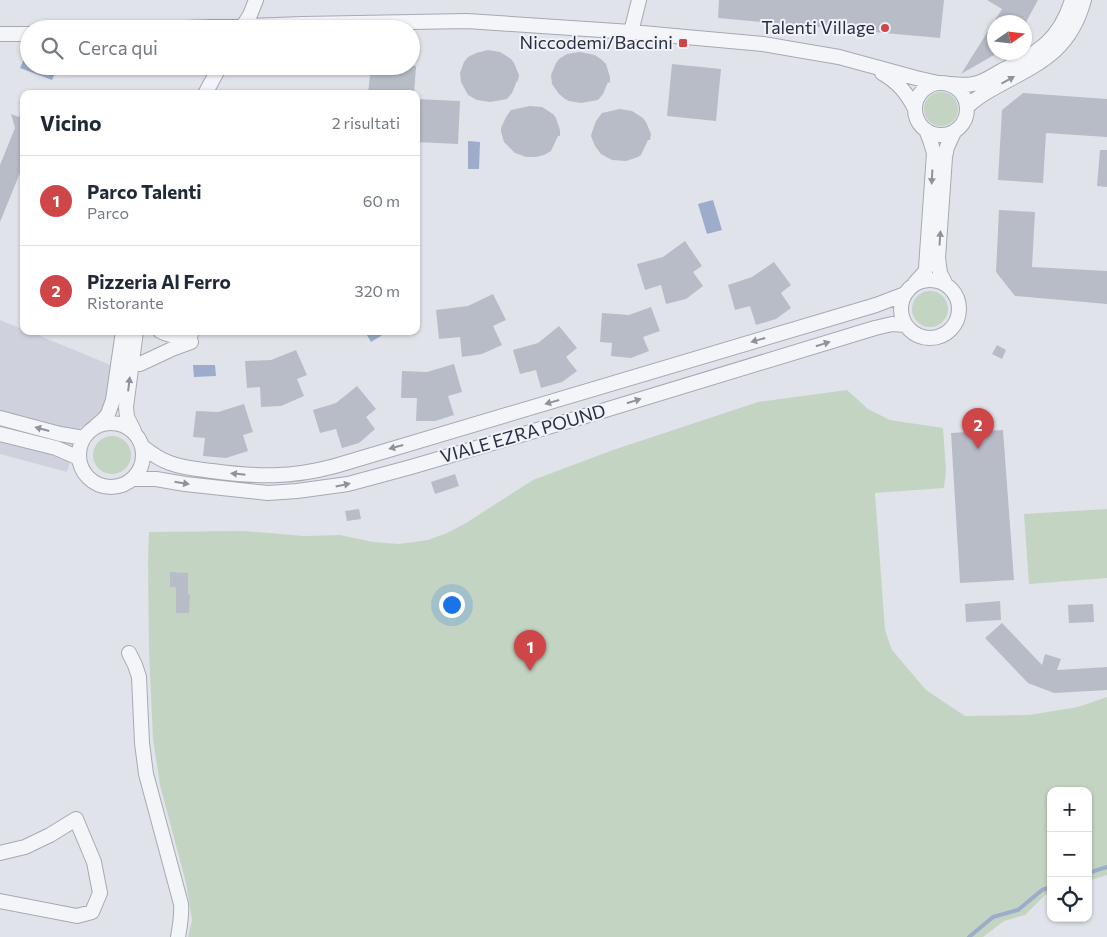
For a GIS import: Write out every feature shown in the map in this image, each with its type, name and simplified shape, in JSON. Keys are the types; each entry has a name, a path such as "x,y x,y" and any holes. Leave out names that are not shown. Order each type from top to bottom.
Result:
{"street":[{"path":"247,20 256,0"},
{"path":"631,32 638,0"},
{"path":"420,22 467,21 631,32 763,44 839,57 916,78 972,85 1032,54 1046,44 1066,19 1072,0"},
{"path":"968,106 981,95 1040,63 1056,50 1074,27 1084,0"},
{"path":"0,34 20,34"},
{"path":"864,63 887,76 908,95 921,126 933,134 949,134 960,128 965,121 968,106 961,91 944,83 930,85 925,88 916,100 915,109"},
{"path":"207,90 215,75"},
{"path":"908,290 918,283 928,280 938,281 946,285 953,291 959,302 959,314 954,327 946,334 936,338 923,337 905,325 901,308 908,290 926,268 934,153 926,130"},
{"path":"946,285 940,273 938,258 945,157 948,144 954,132"},
{"name":"VIALE EZRA POUND","path":"143,447 161,460 177,465 259,476 282,476 322,469 876,305 908,290"},
{"name":"VIALE EZRA POUND","path":"134,479 156,479 268,493 314,490 348,484 592,414 883,326 892,324 905,325"},
{"path":"784,332 789,354"},
{"path":"122,335 112,405 104,419 89,431 84,438 80,447 79,458 83,471 92,481 111,488 124,485 134,479 142,466 144,455 143,447 127,417 126,407 135,335"},
{"path":"120,353 136,363 142,363 191,338 168,335"},
{"path":"586,392 592,414"},
{"path":"0,418 60,434 84,438"},
{"path":"96,426 116,423 126,426 134,432"},
{"path":"0,434 56,448 79,458"},
{"path":"128,653 136,665 139,677 142,743 146,774 181,904 182,912 178,937"},
{"path":"0,853 25,847 76,820 94,862 100,893 92,912 77,916 0,901"}],"shaded area":[{"path":"0,320 20,328 20,335 38,335 113,366 110,388 102,415 80,428 67,472 0,454"}],"green space":[{"path":"941,92 948,93 953,97 957,102 957,116 953,121 948,125 941,126 934,125 929,121 925,116 924,109 925,102 929,97 934,93"},
{"path":"930,291 937,292 943,296 947,302 947,316 943,322 937,326 930,327 923,326 917,322 913,316 912,309 913,302 917,296 923,292"},
{"path":"847,390 868,409 890,420 943,428 946,470 944,488 875,493 885,630 892,650 926,690 965,716 1029,715 1078,707 1107,697 1107,875 1092,880 1092,787 1047,787 1047,894 1025,915 1004,921 983,937 188,937 192,920 186,883 160,785 153,739 149,653 149,532 244,531 304,536 340,535 373,542 399,544 428,540 466,523 533,480 613,450 758,402"},
{"path":"112,436 126,441 131,455 126,469 112,474 98,469 93,455 98,441"},
{"path":"1107,509 1107,578 1029,584 1024,514"}],"water":[{"path":"39,75 54,75 52,80"},
{"path":"468,141 480,142 479,169 468,169"},
{"path":"713,200 722,230 707,234 698,204"},
{"path":"367,335 382,335 371,342"},
{"path":"193,365 215,365 216,376 194,377"}],"building":[{"name":"Talenti Village","path":"719,0 944,0 940,38 718,18"},
{"path":"987,0 1038,0 1030,15 998,15 1002,9"},
{"path":"987,33 987,59 961,74"},
{"path":"488,50 500,52 511,59 519,75 512,93 507,99 490,102 477,100 468,95 461,82 460,73 468,57"},
{"path":"580,52 595,55 606,64 610,83 608,82 598,100 581,103 569,101 559,94 552,84 551,75 559,59 567,54"},
{"path":"672,64 721,69 716,121 667,116"},
{"path":"370,75 415,75 414,90 368,90"},
{"path":"1023,93 1107,99 1107,137 1046,133 1043,183 998,180 1002,110"},
{"path":"420,99 460,101 458,144 420,142"},
{"path":"530,106 542,107 553,114 560,130 560,136 558,136 551,151 536,157 526,157 515,153 504,142 501,132 506,117 511,110"},
{"path":"620,109 632,111 643,118 651,134 650,140 648,140 641,155 626,161 612,160 601,154 591,136 596,121 602,113"},
{"path":"11,114 19,117 20,114 20,173 0,222 0,165 15,128"},
{"path":"1100,150 1107,150 1107,187 1097,186"},
{"path":"999,210 1035,212 1032,267 1107,271 1107,304 1015,296 996,272"},
{"path":"685,241 702,266 693,272 703,286 686,299 666,304 661,285 645,290 637,264 663,257"},
{"path":"774,262 791,285 781,293 791,308 776,319 756,325 750,306 735,310 728,285 752,277"},
{"path":"493,294 506,320 493,326 502,345 482,354 462,357 460,337 439,339 436,310 468,306"},
{"path":"651,307 660,331 643,337 649,351 631,358 611,356 612,343 600,342 602,313 629,315"},
{"path":"559,326 577,348 566,357 577,371 562,382 541,388 536,370 520,374 513,350 538,343"},
{"path":"997,345 1006,350 1002,359 992,354"},
{"path":"296,350 307,375 297,379 304,396 281,406 261,407 260,387 247,388 245,361 271,360"},
{"path":"454,364 462,392 448,396 454,415 435,421 416,421 417,398 401,398 402,371 427,372"},
{"path":"357,386 376,409 366,417 375,429 359,443 342,448 336,429 320,433 313,410 336,403"},
{"path":"244,404 253,432 243,435 248,451 226,458 203,456 205,438 193,437 196,411 218,412"},
{"path":"1003,430 1014,580 960,583 951,433"},
{"path":"455,474 459,486 435,494 431,482"},
{"path":"359,509 361,519 347,521 345,511"},
{"path":"170,572 188,573 189,613 176,613 176,587 170,587"},
{"path":"1000,601 1001,620 966,622 965,604"},
{"path":"1093,604 1094,622 1069,623 1068,605"},
{"path":"1002,623 1042,665 1045,654 1061,659 1057,670 1107,667 1107,690 1054,693 1028,683 985,638"}],"waterway":[{"path":"1092,872 1107,867"},
{"path":"969,937 993,917 1018,910 1042,890 1047,888"}],"place":[{"name":"Talenti Village","path":"885,28"},
{"name":"Niccodemi/Baccini","path":"683,43"},
{"name":"Pizzeria Al Ferro","path":"978,449"},
{"name":"Parco Talenti","path":"530,671"}]}
